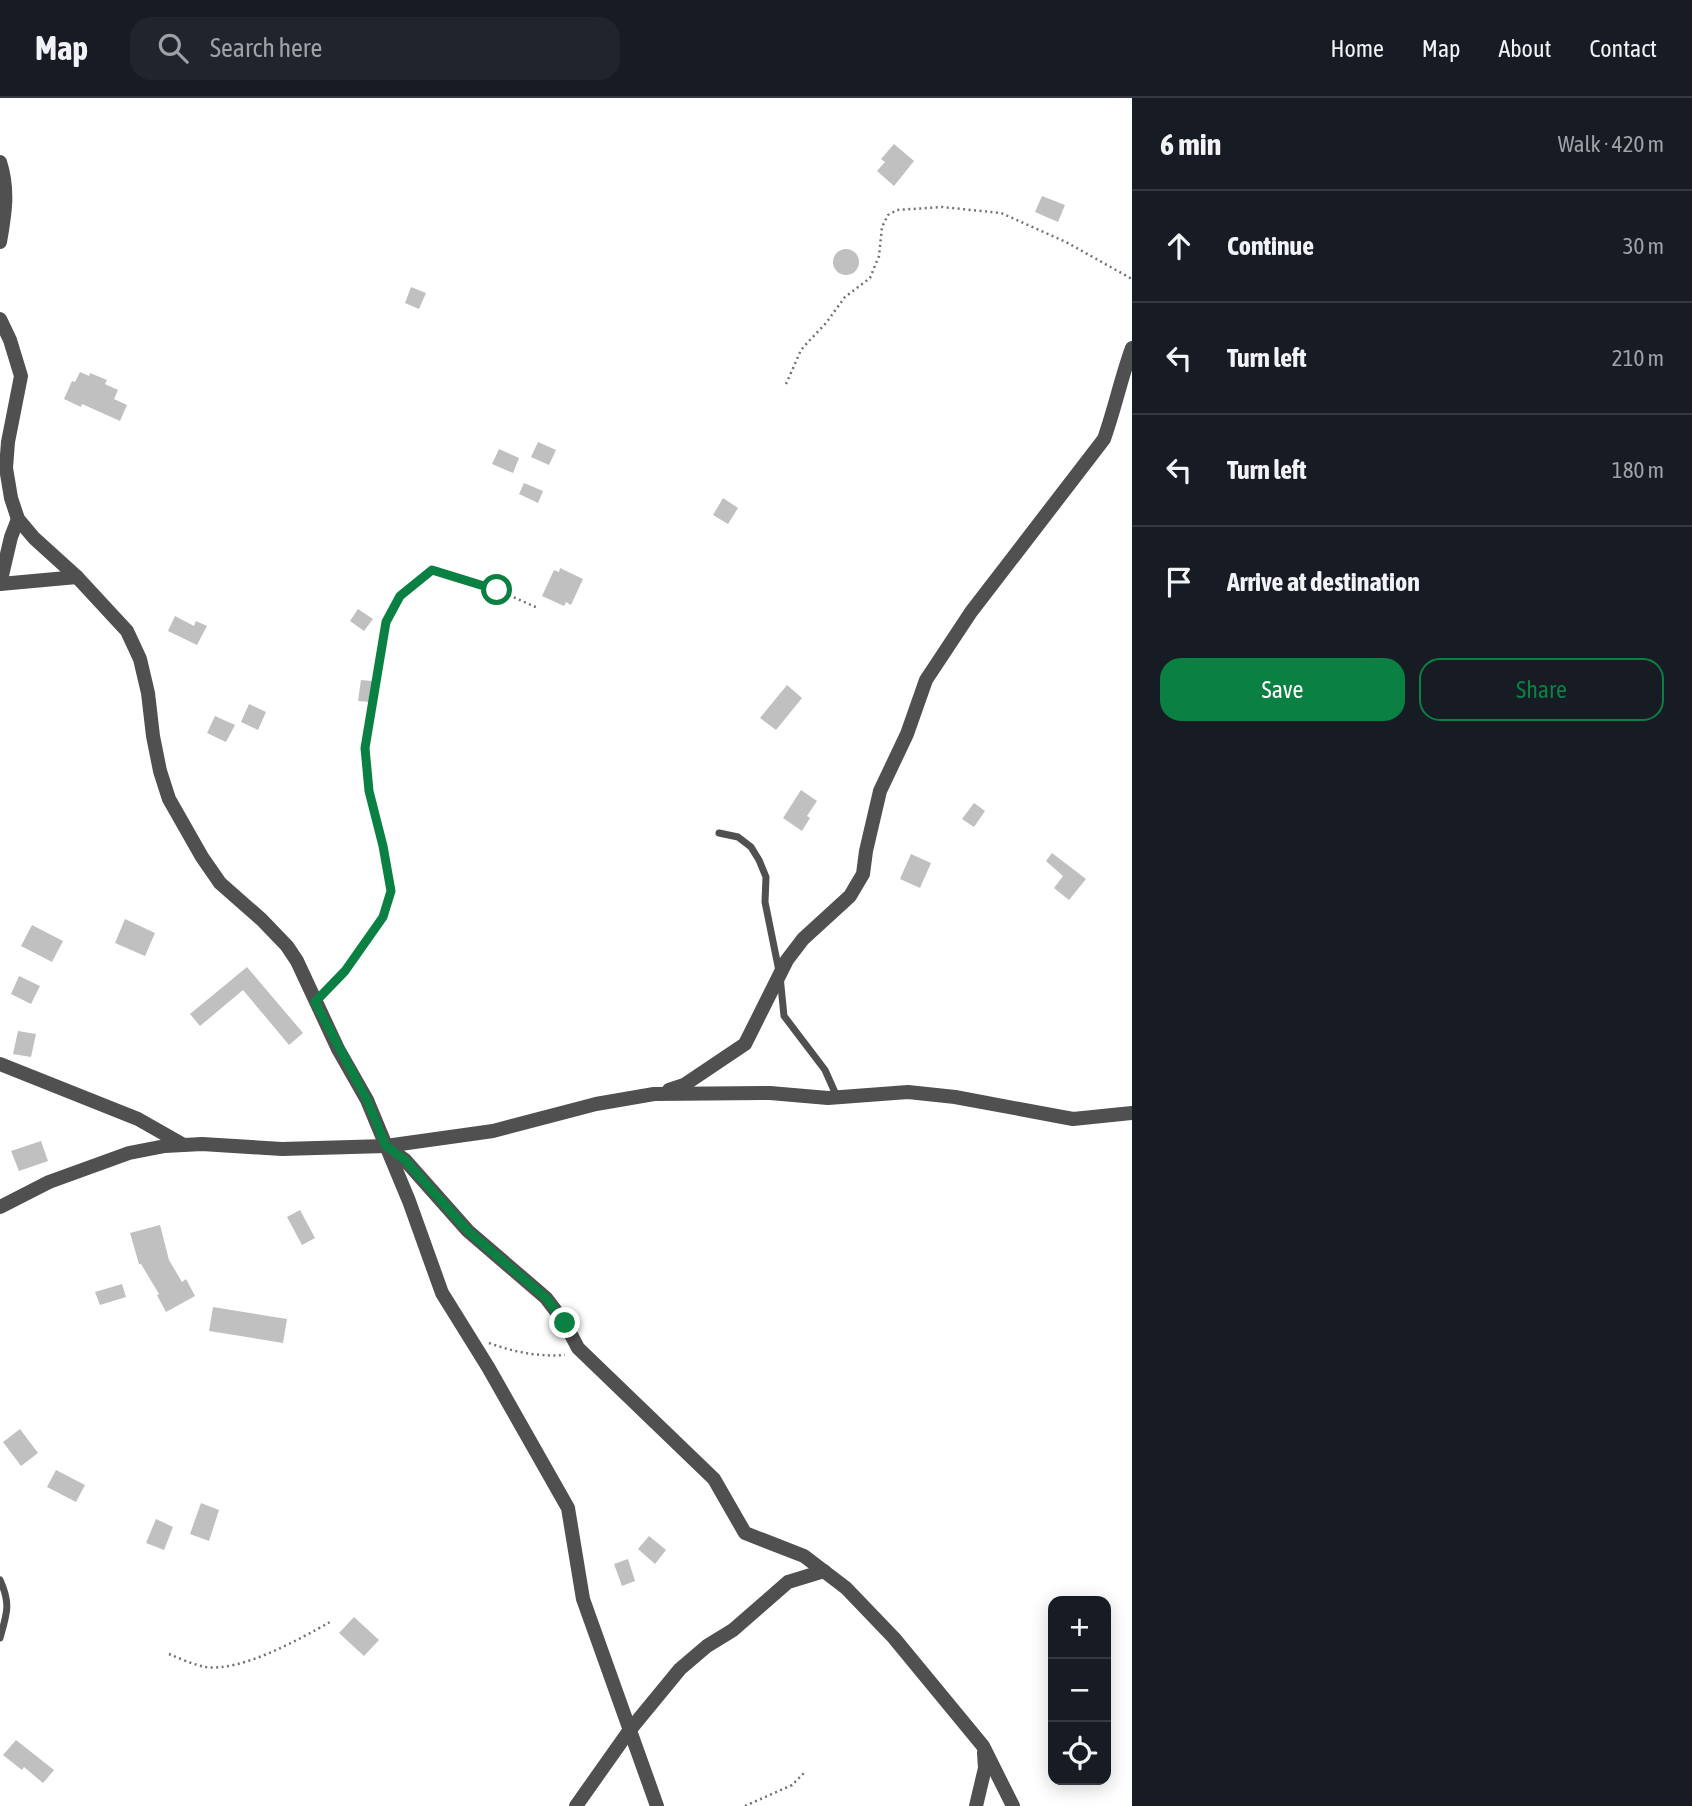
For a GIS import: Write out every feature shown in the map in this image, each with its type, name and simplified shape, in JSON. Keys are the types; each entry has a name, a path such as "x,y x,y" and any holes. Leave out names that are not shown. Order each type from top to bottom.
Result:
{"street":[{"path":"0,162 6,179 6,207 0,242"},
{"path":"0,319 10,340 21,376 8,442 6,468 18,519 127,631 140,659 160,771 169,799 202,858 220,883 262,920 287,946 297,961 315,1002 367,1100 409,1201 442,1293 568,1508 583,1599 657,1806"},
{"path":"0,1207 49,1182 129,1153 165,1146 202,1144 282,1149 386,1146 493,1131 684,1085 745,1044 787,960 803,939 850,896 863,874 880,791 907,734 926,680 971,612 1104,439 1132,348"},
{"path":"18,519 0,584 77,577"},
{"path":"0,1064 138,1119 183,1145"},
{"path":"654,1094 770,1093 837,1097 908,1093 943,1096 1073,1119 1132,1113"},
{"path":"386,1146 405,1160 468,1231 546,1298 582,1352 714,1479 745,1533 804,1556 846,1588 894,1637 984,1748 1013,1806"},
{"path":"576,1806 629,1731 680,1669 707,1646 733,1630 788,1582 824,1571"},
{"path":"976,1806 985,1768 984,1748"}],"lane":[{"path":"719,833 738,837 751,847 763,869 766,877 765,902 785,1016 825,1070 837,1097"},
{"path":"0,1580 7,1596 8,1610 0,1638"}],"path":[{"path":"786,384 801,350 845,297 870,278 878,256 883,227 888,215 897,210 916,207 955,208 1001,213 1066,243 1132,279"},
{"path":"315,1002 345,971 383,917 391,891 369,791 365,748 386,622 400,596 432,570 497,590 538,608"},
{"path":"469,1336 512,1351 535,1355 562,1356 582,1352"},
{"path":"169,1654 205,1667 221,1667 287,1646 330,1622"},
{"path":"745,1806 792,1785 806,1771"}],"building":[{"path":"894,144 914,161 894,186 877,171 885,162 881,159"},
{"path":"1042,196 1065,205 1058,222 1035,212"},
{"path":"846,249 855,253 859,262 855,271 846,275 837,271 833,262 837,253"},
{"path":"411,287 426,293 419,309 405,303"},
{"path":"80,372 107,380 105,384 118,390 114,399 127,405 120,421 64,399 72,381 75,382"},
{"path":"538,442 556,450 549,465 531,457"},
{"path":"499,449 519,458 513,473 492,464"},
{"path":"524,483 543,491 538,503 519,494"},
{"path":"723,498 738,508 728,524 713,515"},
{"path":"560,568 583,579 571,605 566,602 564,606 542,596 554,570 559,572"},
{"path":"358,609 373,619 364,631 350,621"},
{"path":"175,616 194,626 196,621 207,626 197,645 168,631"},
{"path":"361,680 372,681 370,702 358,701"},
{"path":"787,685 802,698 776,730 760,718"},
{"path":"249,704 266,712 258,730 241,722"},
{"path":"215,716 235,725 226,742 207,733"},
{"path":"801,790 817,801 807,816 810,818 802,831 783,818"},
{"path":"974,803 985,811 974,827 962,819"},
{"path":"1052,853 1086,879 1069,900 1054,888 1063,876 1046,861"},
{"path":"911,854 931,863 920,888 900,879"},
{"path":"125,919 155,933 145,956 115,943"},
{"path":"32,925 63,941 52,962 21,946"},
{"path":"247,967 303,1033 289,1045 243,990 200,1026 190,1014"},
{"path":"19,976 40,986 31,1004 11,994"},
{"path":"18,1031 36,1034 31,1057 13,1054"},
{"path":"41,1141 48,1161 19,1171 11,1151"},
{"path":"300,1210 315,1238 302,1245 287,1217"},
{"path":"160,1225 169,1260 182,1282 186,1279 195,1296 166,1312 157,1295 159,1294 139,1264 130,1233"},
{"path":"122,1284 126,1297 100,1305 95,1292"},
{"path":"213,1307 287,1319 283,1343 209,1331"},
{"path":"20,1429 38,1453 21,1466 3,1442"},
{"path":"56,1470 85,1485 76,1502 47,1487"},
{"path":"201,1503 219,1510 209,1541 190,1534"},
{"path":"156,1519 173,1527 164,1550 146,1543"},
{"path":"649,1536 666,1550 655,1564 638,1549"},
{"path":"628,1559 635,1581 622,1586 614,1564"},
{"path":"354,1617 379,1640 364,1656 339,1633"},
{"path":"16,1740 54,1770 43,1783 24,1767 22,1770 3,1755"}],"route":[{"path":"497,590 432,570 400,596 386,622 365,748 369,791 391,891 383,917 345,971 315,1002 367,1100 386,1146 405,1160 468,1231 546,1298 565,1323"}]}
